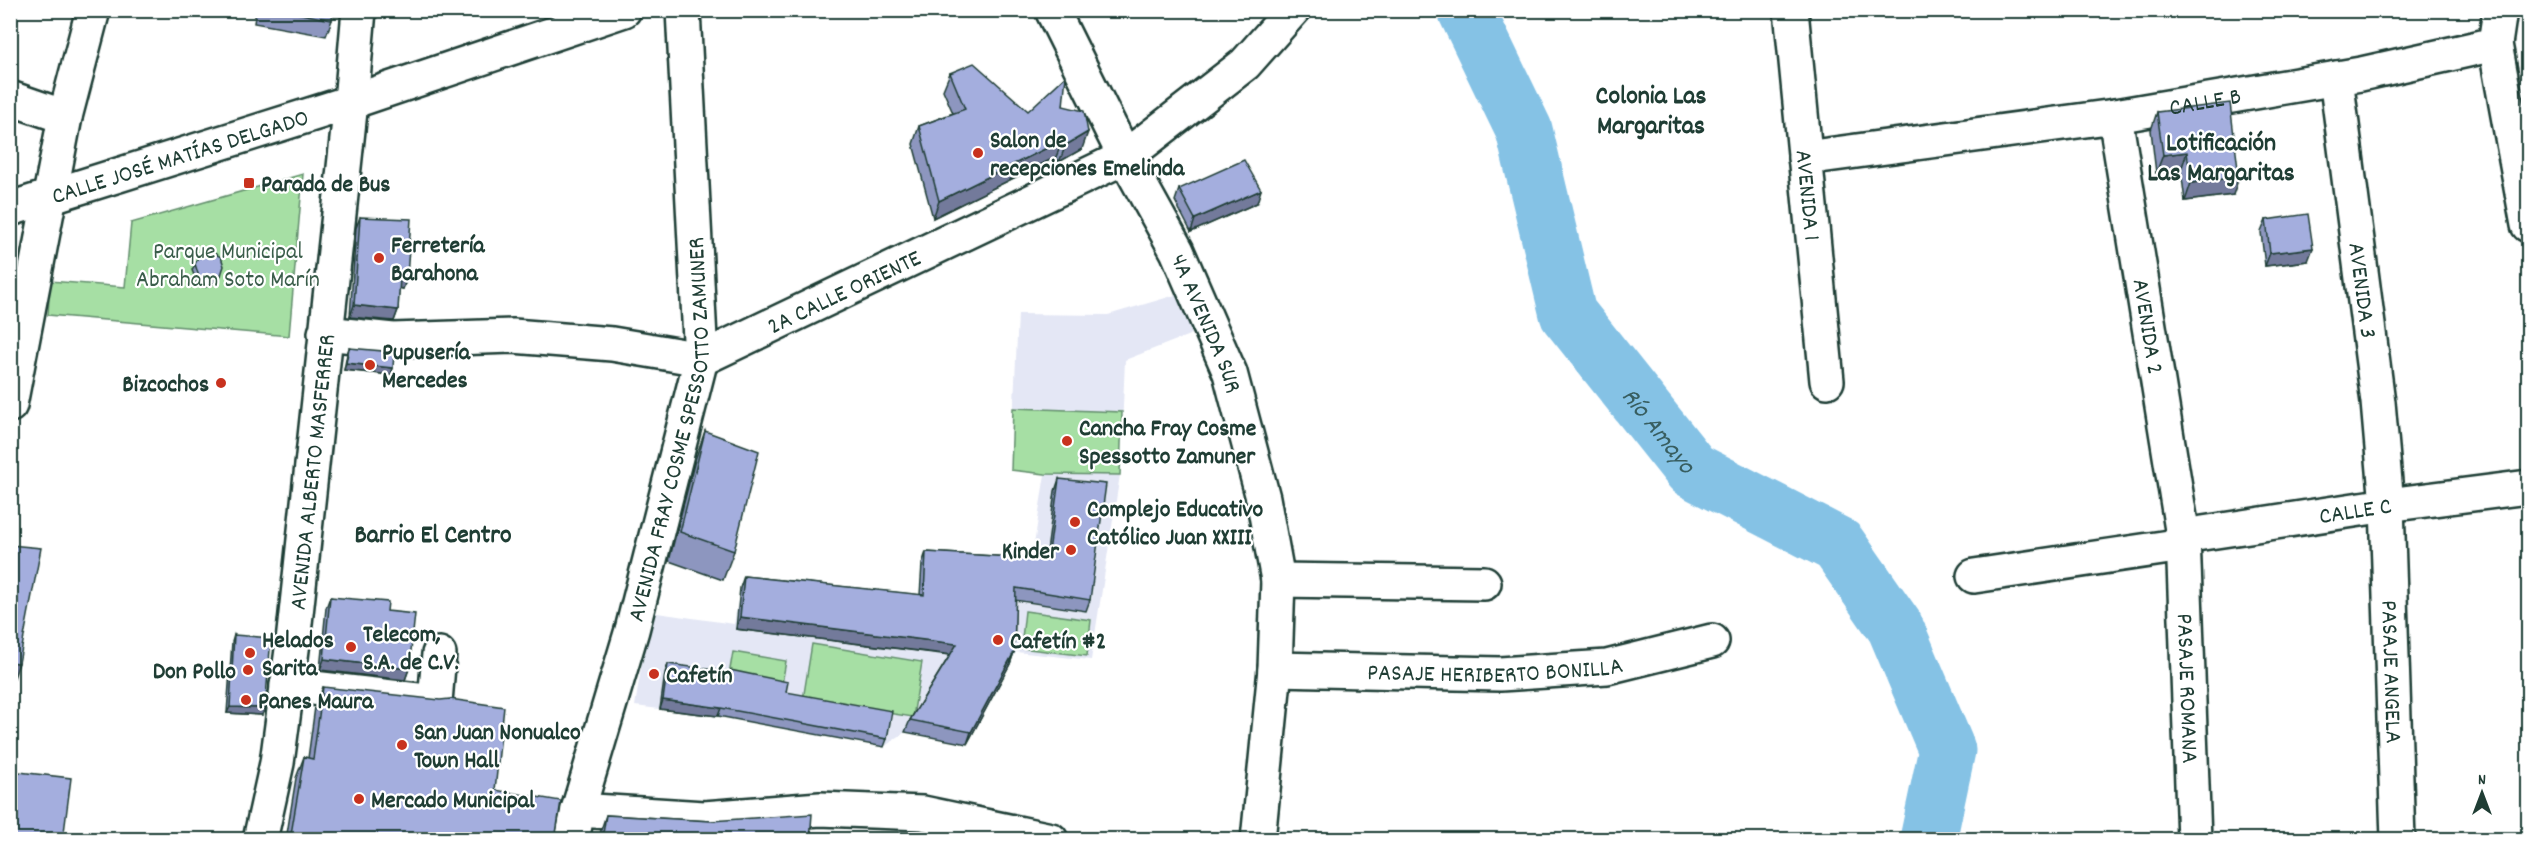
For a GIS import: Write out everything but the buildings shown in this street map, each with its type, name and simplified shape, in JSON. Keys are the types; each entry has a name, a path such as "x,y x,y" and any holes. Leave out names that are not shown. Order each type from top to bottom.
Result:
{"street":[{"path":"10,405 65,117 93,10"},
{"name":"AVENIDA ALBERTO MASFERRER","path":"260,840 277,763 287,686 359,10"},
{"name":"CALLE JOSÉ MATÍAS DELGADO","path":"10,209 351,102 624,10"},
{"name":"AVENIDA FRAY COSME SPESSOTTO ZAMUNER","path":"575,825 632,630 701,359 683,10"},
{"name":"4A AVENIDA SUR","path":"1052,10 1125,158 1177,251 1230,373 1263,498 1278,580 1275,669 1258,840"},
{"name":"2A CALLE ORIENTE","path":"701,359 1125,158 1245,64 1293,10"},
{"name":"AVENIDA 1","path":"1791,10 1827,381"},
{"path":"2500,10 2495,44 2529,225"},
{"name":"CALLE B","path":"1805,158 2115,116 2336,78 2495,44"},
{"name":"AVENIDA 3","path":"2336,78 2378,402 2387,505"},
{"path":"10,98 65,117"},
{"name":"AVENIDA 2","path":"2115,116 2183,541"},
{"path":"325,333 393,340 513,336 612,344 701,359"},
{"name":"CALLE C","path":"1974,576 2387,505 2529,487"},
{"name":"PASAJE ANGELA","path":"2387,505 2398,840"},
{"name":"PASAJE ROMANA","path":"2183,541 2194,840"},
{"path":"1278,580 1484,583"},
{"name":"PASAJE HERIBERTO BONILLA","path":"1275,669 1512,674 1607,667 1713,641"},
{"path":"287,686 435,702 439,654"},
{"path":"575,825 820,809 923,813 1051,840"}],"shaded area":[{"name":"Complejo Educativo Católico Juan XXIII","path":"1179,294 1192,334 1125,360 1120,475 1091,660 1016,652 967,744 905,732 884,747 717,716 635,706 650,612 734,624 740,588 919,606 922,564 1013,569 1031,564 1045,474 1011,470 1018,314 1108,315"}],"green space":[{"name":"Parque Municipal Abraham Soto Marín","path":"303,174 289,336 48,315 50,281 125,287 131,223"},
{"name":"Cancha Fray Cosme Spessotto Zamuner","path":"1013,408 1122,412 1120,475 1045,474 1011,470"},
{"path":"1025,611 1091,620 1087,656 1021,648"},
{"path":"812,644 922,662 913,717 803,700"},
{"path":"733,652 786,661 782,684 729,675"}],"waterway":[{"name":"Río Amayo","path":"1466,10 1524,130 1568,314 1692,470 1838,545 1895,627 1947,750 1928,840"}],"place":[{"name":"Salon de recepciones Emelinda","path":"978,153"},
{"name":"Parada de Bus","path":"249,183"},
{"name":"Ferretería Barahona","path":"379,258"},
{"name":"Pupusería Mercedes","path":"370,365"},
{"name":"Bizcochos","path":"221,383"},
{"name":"Cancha Fray Cosme Spessotto Zamuner","path":"1067,441"},
{"name":"Complejo Educativo Católico Juan XXIII","path":"1075,522"},
{"name":"Kinder","path":"1071,550"},
{"name":"Cafetín #2","path":"998,640"},
{"name":"Telecom, S.A. de C.V.","path":"351,647"},
{"name":"Helados Sarita","path":"250,653"},
{"name":"Don Pollo","path":"248,670"},
{"name":"Cafetín","path":"654,674"},
{"name":"Panes Maura","path":"246,700"},
{"name":"San Juan Nonualco Town Hall","path":"402,745"},
{"name":"Mercado Municipal","path":"359,799"}],"district":[{"name":"Colonia Las Margaritas","path":"1651,109"},
{"name":"Lotificación Las Margaritas","path":"2221,156"},
{"name":"Barrio El Centro","path":"433,533"}]}
